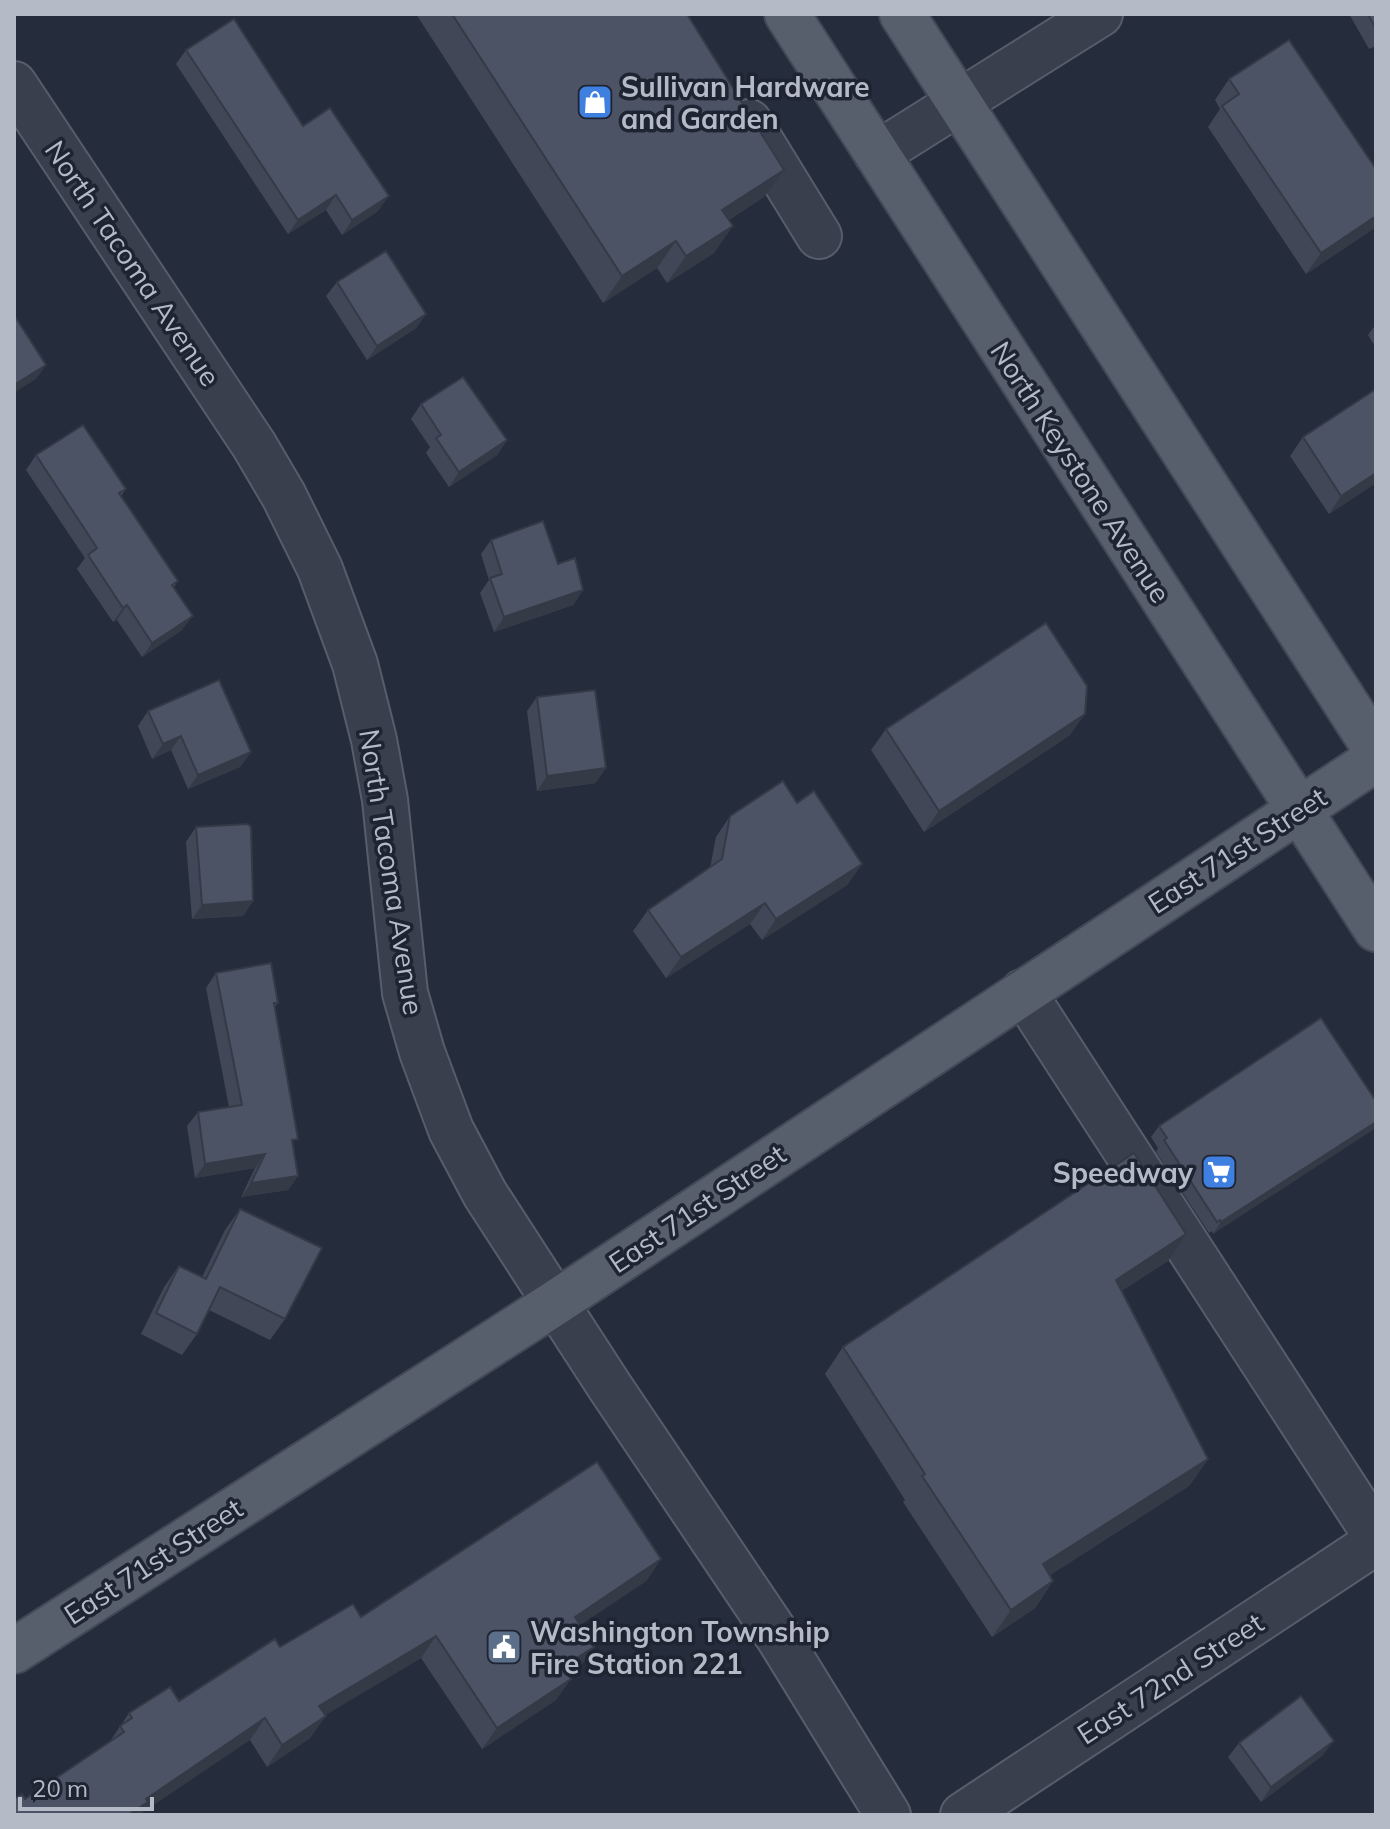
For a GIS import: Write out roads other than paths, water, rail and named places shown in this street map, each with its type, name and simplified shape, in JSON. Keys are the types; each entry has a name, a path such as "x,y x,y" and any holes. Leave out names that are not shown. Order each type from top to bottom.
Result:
{"main road":[{"name":"North Keystone Avenue","path":"787,14 1376,929"},
{"path":"902,14 1376,750"},
{"name":"East 71st Street","path":"14,1651 555,1303 1376,759"}],"street":[{"path":"877,154 1100,14"},
{"name":"North Tacoma Avenue","path":"14,84 254,445 290,507 320,569 355,664 374,740 388,821 405,993 447,1121 466,1160 555,1303 773,1628 888,1815"},
{"path":"732,95 819,236"},
{"path":"1023,992 1376,1539"},
{"name":"East 72nd Street","path":"963,1815 1376,1539"}],"place":[{"name":"Sullivan Hardware and Garden","path":"595,102"},
{"name":"Speedway","path":"1219,1172"},
{"name":"Washington Township Fire Station 221","path":"504,1647"}]}
